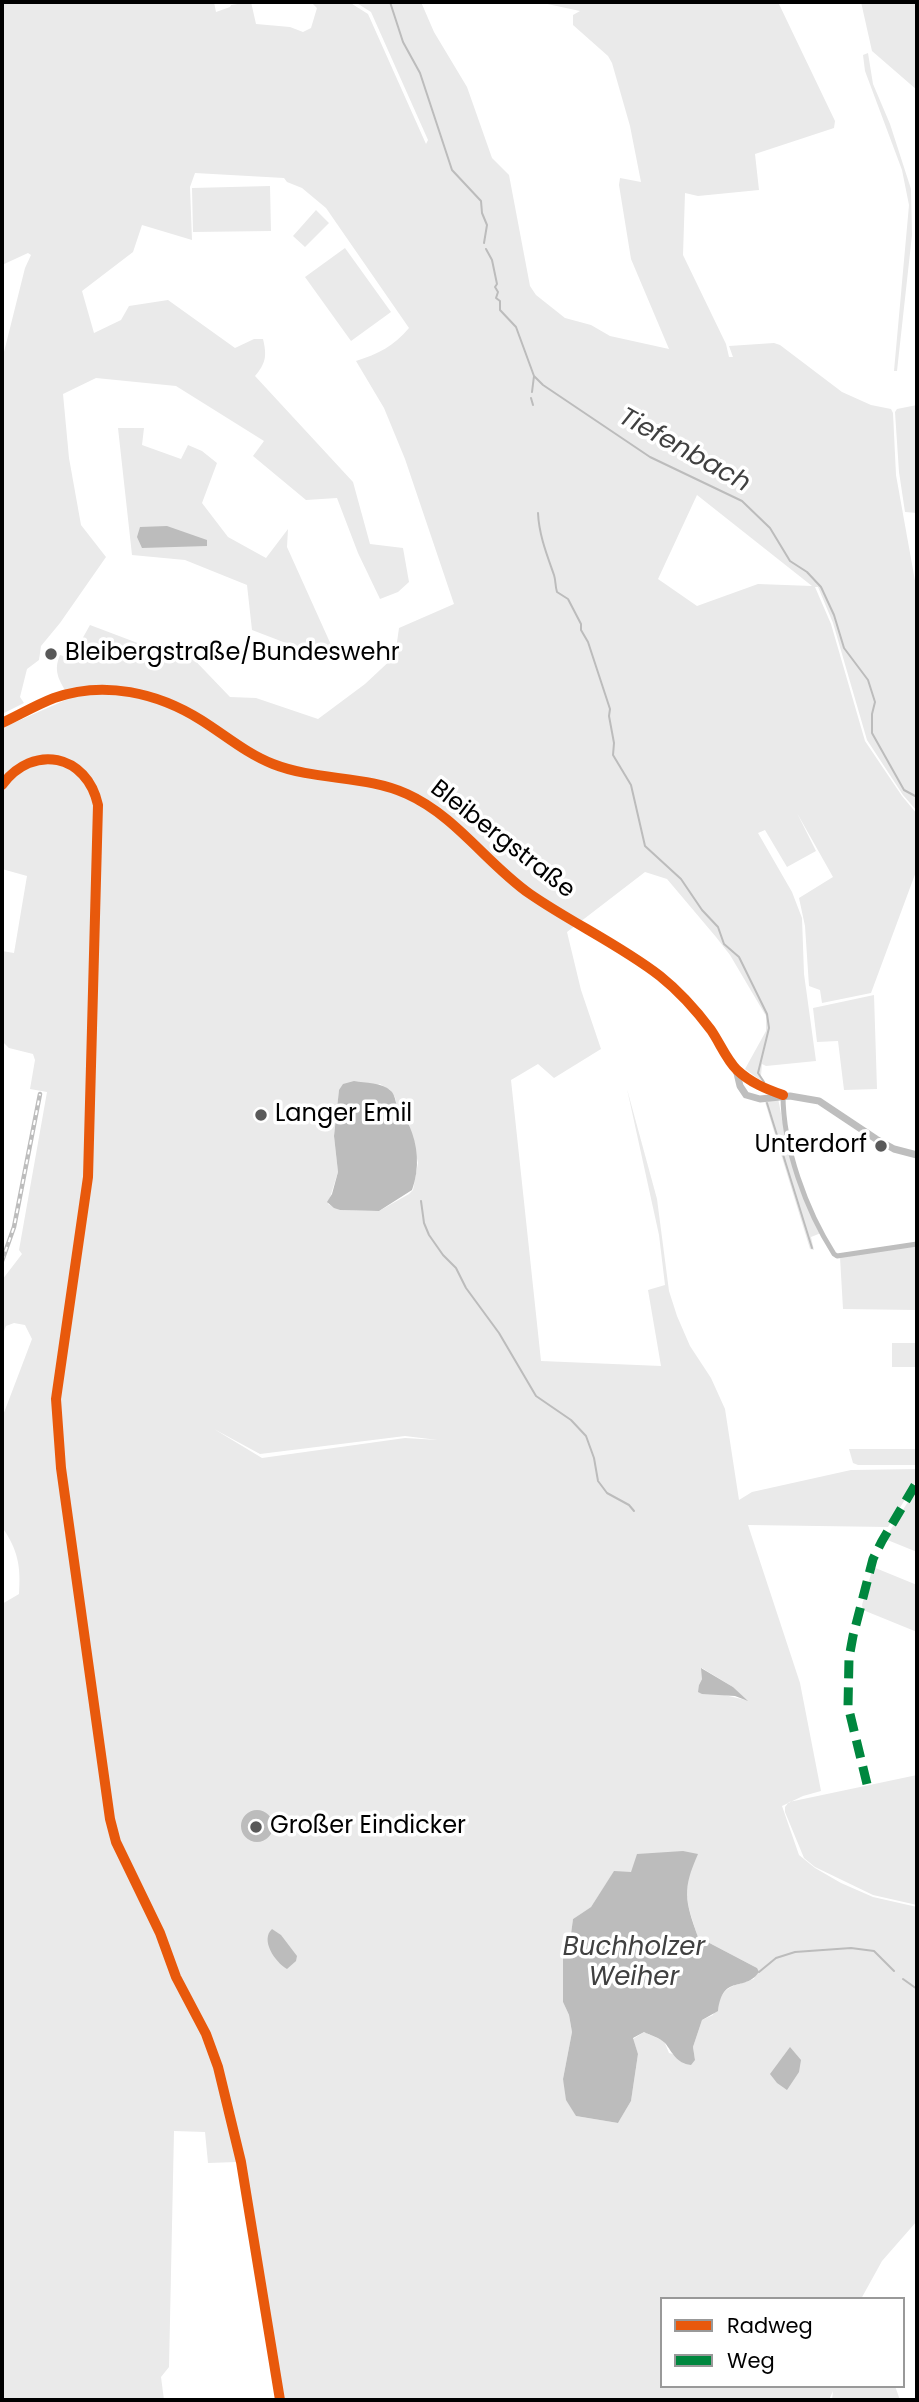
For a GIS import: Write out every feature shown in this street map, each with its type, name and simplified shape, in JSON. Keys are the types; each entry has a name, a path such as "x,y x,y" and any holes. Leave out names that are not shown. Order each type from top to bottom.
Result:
{"street":[{"name":"Bleibergstraße","path":"2,723 56,698 91,690 151,696 192,715 251,754 275,765 406,793 430,806 452,823 500,871 530,894 658,975 683,996 711,1030 735,1068 748,1079 783,1096"},
{"path":"2,785 10,773 24,763 42,759 68,762 88,778 98,805 88,1177 56,1399 61,1468 110,1819 116,1842 160,1933 176,1978 206,2034 218,2067 241,2162 280,2400"},
{"name":"Bleibergstraße","path":"735,1068 738,1080"},
{"path":"748,1079 742,1077 738,1080 746,1096 760,1099 783,1096 819,1101 894,1149 917,1155"},
{"path":"760,1099 765,1095 764,1088"},
{"path":"783,1096 783,1119 803,1192 834,1254 836,1256 917,1244"}],"shaded area":[{"path":"5,2 214,2 216,12 231,5 251,2 256,24 290,27 303,32 311,28 317,8 311,2 349,2 368,14 426,144 428,140 371,12 355,2 421,2 434,32 467,87 492,158 509,175 530,286 536,295 565,318 591,325 610,336 669,349 631,259 619,185 620,178 641,182 630,126 612,63 608,56 573,25 573,15 580,11 538,2 778,2 835,121 834,128 755,154 759,190 698,196 685,193 683,255 726,344 729,357 733,357 729,346 774,343 780,345 842,392 871,405 891,409 893,413 896,475 917,592 917,811 903,795 867,740 833,623 818,587 815,587 831,624 865,741 902,796 917,814 917,869 871,993 822,1003 820,990 809,986 805,926 799,898 833,877 797,813 816,851 787,867 765,830 758,833 792,892 802,918 804,974 816,1061 766,1066 762,1064 761,1076 767,1085 745,1069 766,1031 766,1016 730,955 716,937 667,879 645,872 567,932 581,990 601,1049 554,1078 538,1064 511,1080 541,1361 661,1366 648,1290 665,1285 659,1235 627,1089 657,1199 669,1291 690,1346 711,1378 725,1409 739,1500 752,1492 851,1470 917,1469 917,1480 888,1527 748,1525 800,1683 821,1791 782,1806 799,1855 841,1883 873,1897 917,1907 917,2221 882,2261 862,2297 660,2297 660,2388 896,2388 900,2400 832,2400 833,2391 829,2400 283,2400 243,2161 207,2033 181,1978 176,1983 214,2068 228,2115 237,2162 208,2163 205,2132 174,2131 169,2367 161,2377 164,2400 2,2400 2,1604 19,1594 20,1584 15,1551 2,1527 2,1418 32,1339 25,1325 14,1323 6,1326 2,1336 2,1280 22,1254 19,1250 47,1092 30,1089 35,1060 33,1054 9,1048 2,1041 2,951 14,953 27,876 2,869 2,728 70,698 59,678 58,661 60,655 66,657 81,641 90,625 172,656 183,648 230,697 256,698 318,719 365,684 395,656 399,628 454,604 405,459 384,408 356,361 385,349 409,328 326,208 302,188 284,178 195,173 190,187 192,240 142,225 133,252 82,291 94,333 121,320 129,306 168,300 235,348 254,339 263,339 265,359 255,376 353,482 370,544 403,548 409,582 398,592 380,599 358,553 337,498 306,500 253,456 264,441 176,386 96,378 63,394 69,458 81,525 106,557 41,646 39,660 27,669 20,697 24,703 2,714 2,360 25,268 31,255 28,253 2,265 2,7","holes":["697,495 812,586 758,584 697,606 658,579","380,1084 390,1090 397,1107 409,1124 418,1163 413,1190 379,1211 340,1210 328,1204 338,1172 334,1136 339,1090","214,1429 260,1454 405,1436 438,1440 405,1438 262,1458","702,1668 733,1687 746,1700 720,1694 699,1685","697,1854 689,1877 687,1896 698,1937 757,1968 754,1979 737,1984 723,1993 713,2015 702,2020 693,2047 695,2060 669,2053 664,2041 644,2032 633,2039 638,2054 631,2101 618,2123 576,2116 563,2079 572,2032 563,2002 563,1957 573,1919 591,1907 614,1872 631,1872"]},
{"path":"861,2 917,2 917,90 872,51"},
{"path":"868,53 873,84 890,124 911,189 912,235 897,371 894,371 909,205 902,170 865,71 863,55"},
{"path":"270,186 271,231 193,232 192,188"},
{"path":"316,210 329,223 305,247 293,236"},
{"path":"345,248 391,312 351,341 305,277"},
{"path":"917,405 917,513 905,512 895,412 897,409"},
{"path":"118,428 144,428 142,445 181,459 188,445 202,451 217,463 202,503 228,537 266,558 288,529 287,547 332,647 312,653 252,630 247,585 185,560 132,555"},
{"path":"874,995 877,1089 844,1090 838,1041 817,1042 813,1008"},
{"path":"778,1098 802,1193 821,1233 811,1237 814,1250 810,1249 765,1102"},
{"path":"917,1246 917,1310 843,1309 840,1257"},
{"path":"892,1343 917,1343 917,1367 892,1367"},
{"path":"849,1449 917,1449 917,1465 858,1465 853,1463"},
{"path":"914,1492 917,1494 917,1552 885,1539"},
{"path":"873,1567 917,1585 917,1632 863,1610 862,1605"},
{"path":"917,1775 917,1905 873,1895 815,1867 804,1858 785,1812 789,1802"}],"water":[{"path":"167,526 207,540 207,546 142,548 137,537 140,527"},
{"path":"354,1081 378,1084 391,1091 398,1109 409,1125 416,1149 417,1165 412,1190 379,1211 340,1210 327,1202 338,1172 334,1136 339,1090 343,1084"},
{"path":"701,1668 733,1687 748,1701 735,1696 698,1692 702,1679"},
{"path":"257,1810 268,1815 273,1826 268,1837 257,1842 246,1837 241,1826 246,1815"},
{"name":"Buchholzer Weiher","path":"683,1851 698,1854 689,1877 687,1895 698,1937 757,1968 759,1972 747,1982 729,1987 724,1992 718,2011 702,2020 693,2047 695,2060 691,2065 678,2060 665,2043 655,2037 644,2032 633,2038 638,2054 631,2101 618,2123 576,2116 566,2100 563,2079 572,2032 563,2002 563,1957 573,1919 591,1907 614,1871 631,1872 637,1854"},
{"path":"272,1929 281,1935 297,1956 296,1961 287,1969 270,1951 268,1939"},
{"path":"790,2047 801,2060 799,2072 787,2090 770,2074"}],"waterway":[{"name":"Tiefenbach","path":"390,2 403,42 420,73 452,170 481,201 487,225 484,243"},
{"name":"Tiefenbach","path":"486,249 492,260 500,310 516,327 534,376 543,385 650,457 742,501 770,528 790,561 807,572 821,587 834,615 844,648 868,680 875,702 872,733 904,790 917,797"},
{"path":"532,392 534,376"},
{"path":"531,398 533,405"},
{"path":"538,513 557,592 568,599 581,624 610,709 613,755 631,785 645,846 681,879 702,910 718,927 724,944 739,957 767,1014 769,1028 758,1073 764,1082"},
{"path":"767,1103 812,1248"},
{"path":"421,1201 424,1223 429,1235 456,1268 466,1288 499,1333 536,1396 571,1420 586,1436 598,1481 607,1493 629,1505 634,1511"},
{"path":"759,1972 776,1958 795,1952 851,1948 874,1951 894,1971"},
{"path":"903,1979 917,1989"}],"railway":[{"path":"2,1261 14,1227 40,1094"}],"marked path":[{"path":"867,1784 848,1706 849,1658 873,1559 917,1482"}],"cycle path":[{"path":"2,723 54,698 73,693 92,690 130,692 149,696 184,711 245,750 273,764 306,773 375,784 407,794 425,803 456,827 530,894 660,976 700,1015 737,1070 759,1085 783,1095"},
{"path":"2,785 29,763 43,759 58,760 83,774 98,805 88,1177 56,1399 61,1468 110,1819 116,1842 160,1933 176,1977 206,2034 218,2067 241,2162 280,2400"}],"place":[{"name":"Bleibergstraße/Bundeswehr","path":"51,654"},
{"name":"Langer Emil","path":"261,1115"},
{"name":"Unterdorf","path":"881,1146"},
{"name":"Großer Eindicker","path":"256,1827"}]}
